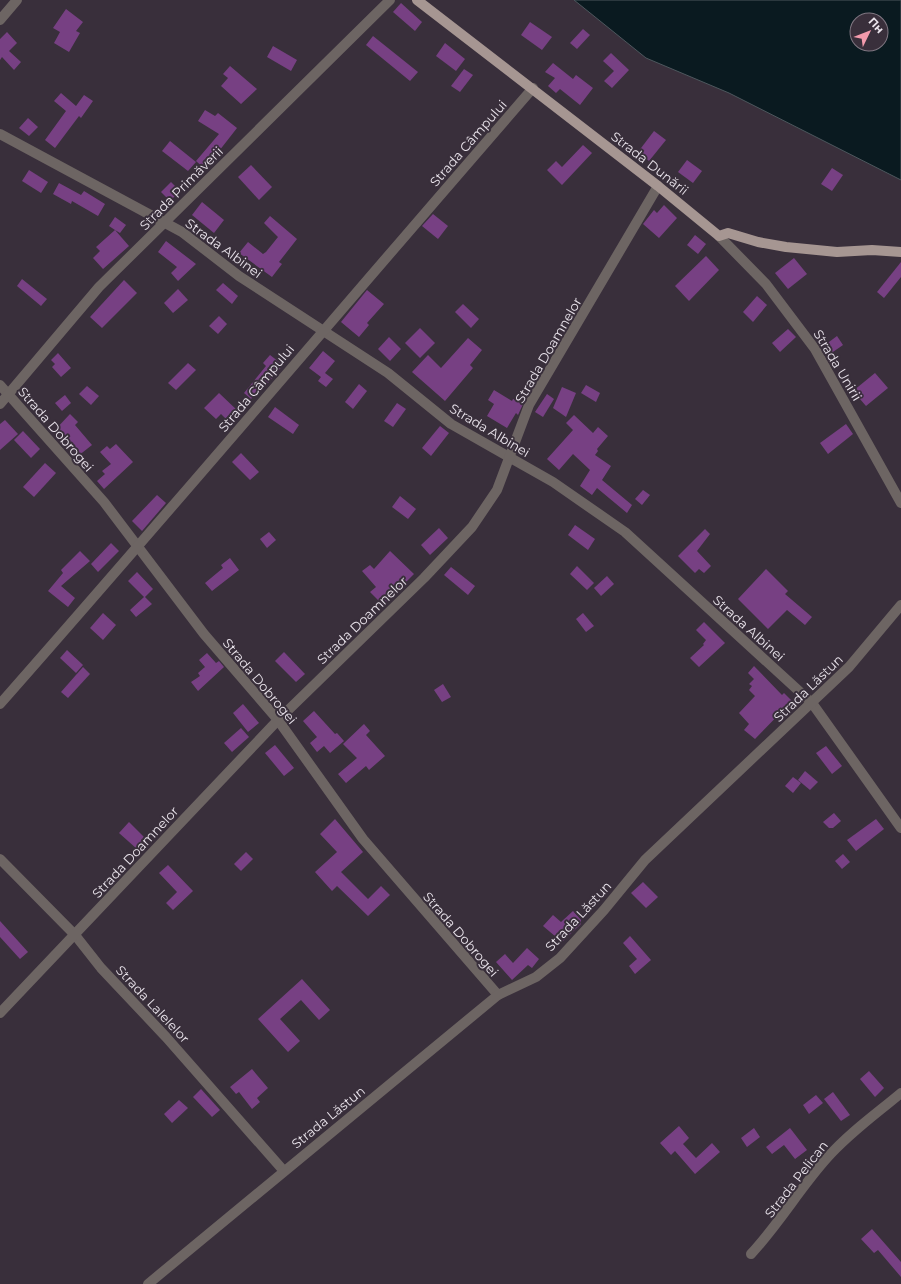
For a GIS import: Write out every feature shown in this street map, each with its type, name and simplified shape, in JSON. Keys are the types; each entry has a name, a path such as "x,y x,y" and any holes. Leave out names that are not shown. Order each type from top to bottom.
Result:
{"main road":[{"name":"Strada Dunării","path":"417,0 533,88 719,236"},
{"path":"719,236 728,233 786,247 837,252 872,250 901,252"}],"street":[{"path":"0,20 16,0"},
{"name":"Strada Primăverii","path":"0,404 99,287 390,0"},
{"name":"Strada Câmpului","path":"0,704 139,547 322,331 533,88"},
{"name":"Strada Albinei","path":"0,134 182,232 239,276 388,373 451,424 554,482 625,532 812,703 901,828"},
{"name":"Strada Doamnelor","path":"0,1012 75,935 278,720 424,578 472,527 497,490 529,405 658,186"},
{"name":"Strada Unirii","path":"719,236 766,284 815,349 901,502"},
{"name":"Strada Dobrogei","path":"0,385 104,502 204,634 278,720 363,839 498,995"},
{"name":"Strada Lăstun","path":"148,1284 283,1170 498,995 536,977 560,958 604,910 645,860 849,667 901,605"},
{"name":"Strada Lalelelor","path":"0,859 75,935 101,968 166,1037 283,1170"},
{"name":"Strada Pelican","path":"751,1254 770,1233 807,1182 828,1157 901,1093"}],"shaded area":[{"path":"574,0 901,0 901,180 729,93 646,58"}],"building":[{"path":"401,3 422,22 415,31 393,12"},
{"path":"66,9 83,22 76,31 80,33 69,52 54,43 60,32 53,28"},
{"path":"530,22 552,37 542,50 521,35"},
{"path":"583,29 590,35 577,49 570,43"},
{"path":"7,32 17,43 9,51 21,62 14,70 2,57 0,60 0,39"},
{"path":"373,36 418,72 410,81 366,45"},
{"path":"445,43 465,59 456,71 436,56"},
{"path":"273,46 297,60 291,71 267,57"},
{"path":"611,53 629,70 612,88 604,81 614,71 603,61"},
{"path":"553,63 573,79 576,75 593,88 580,105 560,89 556,93 548,86 555,78 545,72"},
{"path":"230,66 257,89 241,104 221,86 228,78 223,74"},
{"path":"464,69 473,75 460,92 451,86"},
{"path":"61,93 76,106 84,95 93,101 81,118 79,116 55,148 45,140 66,111 54,101"},
{"path":"205,110 215,116 218,113 237,128 205,169 196,161 219,134 198,121"},
{"path":"28,118 38,127 29,136 19,128"},
{"path":"654,131 666,140 649,161 638,152"},
{"path":"170,141 196,162 188,171 162,151"},
{"path":"583,145 592,153 562,185 547,170 556,161 562,167"},
{"path":"687,160 702,171 693,183 678,172"},
{"path":"251,165 272,187 259,200 238,177"},
{"path":"832,168 843,175 832,191 821,184"},
{"path":"29,170 48,182 41,193 22,181"},
{"path":"171,182 180,191 170,201 161,192"},
{"path":"59,183 81,195 84,191 105,204 98,216 72,201 71,204 53,194"},
{"path":"202,202 224,220 214,233 192,215"},
{"path":"664,205 677,218 659,238 643,224 654,210 657,213"},
{"path":"433,214 448,226 438,239 422,226"},
{"path":"270,216 297,239 279,262 282,264 272,277 239,253 248,242 263,254 266,252 278,237 264,223"},
{"path":"115,217 126,225 120,233 109,226"},
{"path":"115,230 129,246 103,269 93,258 100,251 96,247"},
{"path":"695,235 706,244 698,254 687,245"},
{"path":"166,241 196,264 178,281 171,273 177,267 158,252"},
{"path":"706,256 719,270 689,301 675,286"},
{"path":"794,258 807,274 788,289 775,273"},
{"path":"901,262 901,277 884,298 877,292"},
{"path":"22,279 47,299 41,306 17,286"},
{"path":"124,280 137,293 102,328 90,317"},
{"path":"223,283 238,296 232,304 216,290"},
{"path":"178,289 188,300 173,313 164,303"},
{"path":"367,290 384,304 367,323 369,325 359,337 341,322"},
{"path":"757,296 767,305 753,322 743,312"},
{"path":"463,304 479,319 471,328 455,312"},
{"path":"219,316 227,324 218,334 209,326"},
{"path":"420,328 435,343 420,358 405,343"},
{"path":"788,329 796,337 780,352 772,343"},
{"path":"837,336 843,345 830,354 825,345"},
{"path":"389,337 401,349 390,361 378,349"},
{"path":"468,338 482,350 470,365 473,368 445,401 412,372 428,355 441,368"},
{"path":"323,351 335,361 325,373 333,379 326,387 318,381 321,377 309,368"},
{"path":"58,353 71,368 61,377 52,367 55,364 51,360"},
{"path":"270,355 283,365 265,387 263,385 251,399 244,393 266,366 263,363"},
{"path":"188,363 196,370 176,390 168,383"},
{"path":"875,373 888,388 866,406 853,391"},
{"path":"359,384 367,391 353,409 345,402"},
{"path":"586,385 600,393 596,402 581,393"},
{"path":"87,386 99,396 91,405 79,394"},
{"path":"562,387 576,393 566,417 553,408"},
{"path":"494,390 512,401 513,399 523,404 518,415 516,413 507,428 487,416 494,404 488,400"},
{"path":"219,393 239,412 229,422 221,414 216,419 204,408"},
{"path":"547,394 554,399 543,417 535,412"},
{"path":"65,395 71,403 62,411 55,403"},
{"path":"397,403 406,409 393,427 384,421"},
{"path":"275,407 299,425 293,434 268,417"},
{"path":"70,414 78,422 75,425 92,445 78,456 71,448 73,447 55,430"},
{"path":"574,415 593,433 598,427 608,436 597,449 598,451 595,455 611,466 602,480 632,505 627,513 597,488 592,495 580,486 590,470 573,454 559,470 547,459 573,430 566,423"},
{"path":"5,420 18,434 0,450 0,424"},
{"path":"846,424 853,434 828,454 820,443"},
{"path":"440,426 449,433 431,456 422,448"},
{"path":"23,431 40,449 31,458 14,440"},
{"path":"116,444 133,462 104,489 97,481 105,474 102,471 111,464 100,452 107,446 110,449"},
{"path":"241,453 259,472 250,480 232,462"},
{"path":"45,463 56,473 34,497 23,487"},
{"path":"643,490 650,495 642,505 635,499"},
{"path":"157,495 166,503 142,531 132,521"},
{"path":"400,496 416,509 408,519 392,507"},
{"path":"575,525 595,539 588,550 568,535"},
{"path":"439,528 448,538 430,555 421,545"},
{"path":"705,529 710,534 697,551 711,566 704,573 699,569 695,573 678,556"},
{"path":"269,532 276,540 267,548 260,539"},
{"path":"111,543 119,551 98,572 91,564"},
{"path":"80,551 90,561 61,586 75,598 68,607 48,591 63,573 61,570"},
{"path":"390,551 414,574 383,605 370,592 376,587 362,571 370,565 374,569"},
{"path":"230,558 239,570 212,591 205,583 223,568 221,565"},
{"path":"577,566 594,583 587,590 570,574"},
{"path":"451,567 475,586 468,595 444,575"},
{"path":"766,569 788,591 785,594 812,617 805,625 787,610 768,629 738,599"},
{"path":"137,572 153,589 145,597 152,604 136,617 130,610 144,597 128,581"},
{"path":"607,576 614,584 601,596 594,588"},
{"path":"103,613 116,625 103,640 90,628"},
{"path":"583,613 594,626 586,632 576,619"},
{"path":"704,622 725,643 699,667 690,658 704,645 703,644 706,640 696,630"},
{"path":"67,650 83,665 76,673 60,658"},
{"path":"284,652 305,674 296,682 275,661"},
{"path":"207,653 216,663 219,661 224,667 198,691 191,682 200,676 198,673 205,667 199,660"},
{"path":"754,666 782,695 784,693 792,701 755,739 744,730 749,724 739,713 755,696 749,690 752,686 749,684 754,679 748,673"},
{"path":"83,667 90,674 68,698 61,692"},
{"path":"443,684 451,697 442,702 434,690"},
{"path":"243,704 259,723 248,732 233,713"},
{"path":"314,711 335,734 337,733 344,741 330,753 324,746 317,752 310,743 317,737 303,721"},
{"path":"364,724 370,731 366,735 385,756 369,770 366,766 346,783 338,774 357,758 343,744"},
{"path":"241,728 249,737 232,752 224,743"},
{"path":"275,745 294,768 284,776 265,753"},
{"path":"826,746 842,766 832,774 816,753"},
{"path":"805,771 818,782 810,790 798,780"},
{"path":"793,777 801,783 793,793 785,786"},
{"path":"834,813 841,821 833,828 829,828 823,822"},
{"path":"335,819 363,852 341,872 368,899 381,886 390,895 368,916 337,886 332,891 315,872 337,852 320,834"},
{"path":"876,819 884,829 856,851 847,840"},
{"path":"129,822 146,839 137,849 119,833"},
{"path":"246,852 253,859 241,871 234,864"},
{"path":"843,854 850,862 842,869 835,861"},
{"path":"168,865 193,891 173,910 166,903 177,892 159,873"},
{"path":"643,882 658,897 646,908 631,893"},
{"path":"573,911 581,920 581,924 562,942 543,926 553,915 561,922"},
{"path":"0,921 28,952 20,959 0,937"},
{"path":"630,936 651,960 635,974 629,966 637,959 623,943"},
{"path":"527,948 539,959 532,968 528,965 512,980 496,962 505,954 513,963"},
{"path":"302,979 330,1010 319,1020 301,1000 280,1019 300,1041 288,1052 258,1019"},
{"path":"252,1069 268,1088 257,1098 260,1102 252,1109 239,1092 236,1094 230,1087"},
{"path":"869,1071 884,1088 875,1097 860,1079"},
{"path":"201,1089 220,1110 212,1117 193,1097"},
{"path":"833,1092 850,1115 841,1121 824,1099"},
{"path":"816,1095 823,1103 809,1114 803,1105"},
{"path":"179,1100 188,1108 172,1123 164,1114"},
{"path":"679,1126 689,1138 683,1144 696,1158 712,1143 720,1152 695,1174 675,1151 671,1155 660,1143"},
{"path":"754,1128 760,1137 747,1147 741,1138"},
{"path":"790,1128 807,1150 795,1159 784,1145 772,1154 766,1147"},
{"path":"872,1229 901,1262 901,1277 878,1250 874,1253 861,1239"}]}
